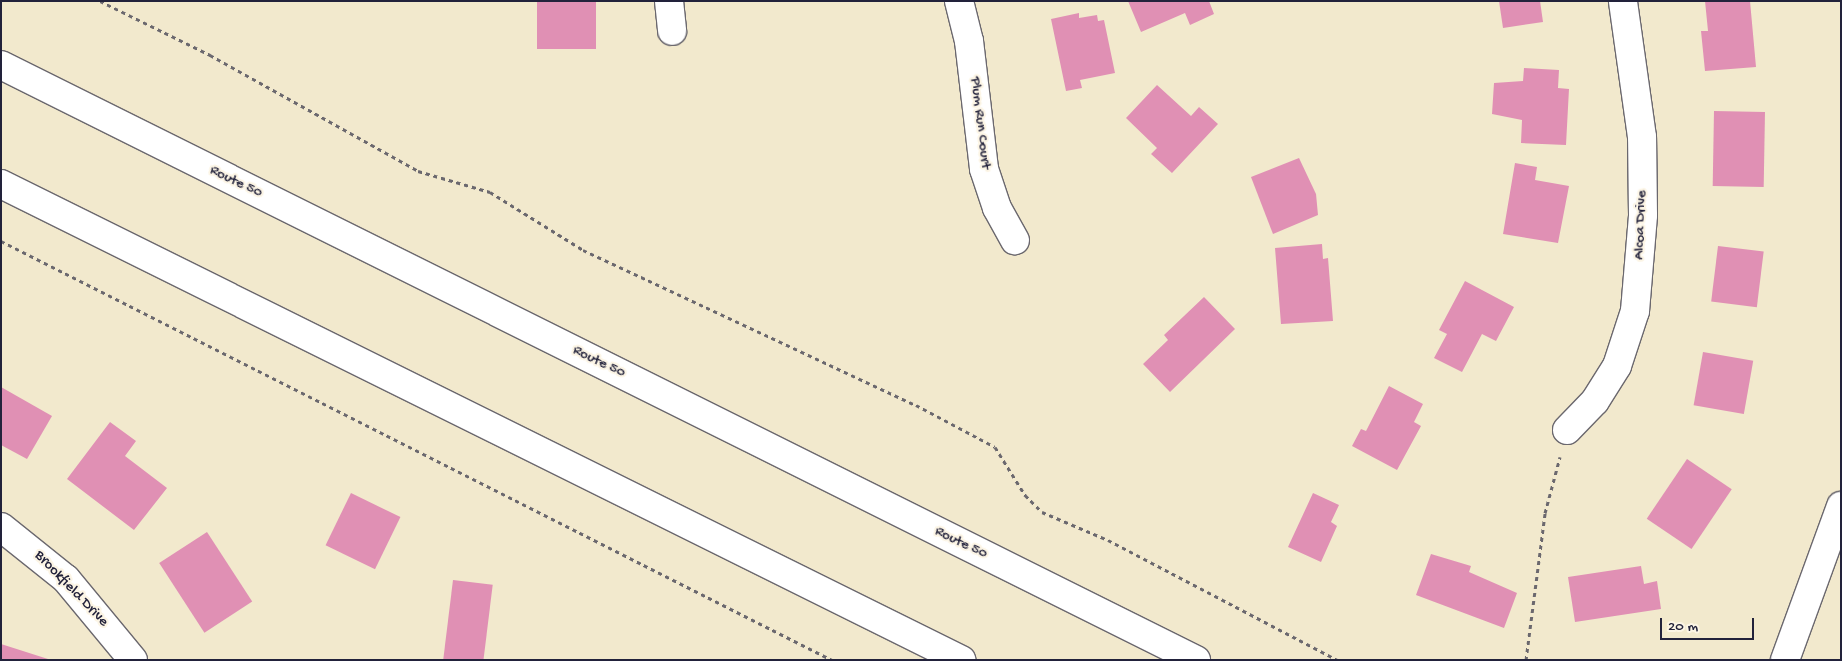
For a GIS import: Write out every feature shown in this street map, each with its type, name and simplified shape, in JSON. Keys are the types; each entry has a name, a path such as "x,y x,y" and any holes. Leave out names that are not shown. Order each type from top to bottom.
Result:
{"main road":[{"path":"669,1 672,31"},
{"name":"Plum Run Court","path":"959,1 972,60 984,169 997,208 1016,240"},
{"name":"Alcoa Drive","path":"1567,430 1595,401 1617,366 1635,311 1643,215 1642,137 1622,1"},
{"name":"Route 50","path":"1,65 1196,660"},
{"path":"1,184 961,660"},
{"path":"1784,660 1841,506"},
{"name":"Brookfield Drive","path":"1,527 66,579 132,660"}],"path":[{"path":"100,1 193,46 418,171 490,192 583,250 925,409 996,448 1025,496 1042,512 1108,540 1338,660"},
{"path":"1,241 832,660"},
{"path":"1526,660 1545,513 1567,430"}],"building":[{"path":"537,1 596,1 596,49 537,49"},
{"path":"1128,1 1209,1 1214,14 1190,25 1185,13 1141,32"},
{"path":"1499,1 1540,1 1543,22 1503,28"},
{"path":"1705,1 1750,1 1756,67 1705,71 1701,31 1708,31"},
{"path":"1079,13 1079,18 1097,15 1098,21 1104,20 1115,73 1080,80 1082,88 1066,91 1051,19"},
{"path":"1524,68 1559,70 1558,88 1569,89 1566,145 1521,143 1522,120 1492,114 1494,83 1523,81"},
{"path":"1157,85 1191,116 1199,107 1218,124 1172,173 1151,154 1157,148 1126,118"},
{"path":"1714,111 1765,112 1764,187 1713,186"},
{"path":"1299,158 1316,194 1318,215 1273,234 1251,177"},
{"path":"1515,163 1537,167 1535,180 1569,186 1558,243 1503,234"},
{"path":"1322,244 1323,259 1328,258 1333,321 1281,324 1275,248"},
{"path":"1718,246 1764,252 1757,307 1711,302"},
{"path":"1465,281 1514,307 1496,341 1482,334 1462,372 1434,358 1447,334 1439,330"},
{"path":"1204,297 1235,329 1170,392 1143,364 1168,340 1164,335"},
{"path":"1703,352 1753,361 1744,414 1694,405"},
{"path":"1389,386 1423,404 1414,422 1421,426 1397,470 1352,446 1361,429 1366,431"},
{"path":"1,387 52,416 27,459 1,445"},
{"path":"110,422 136,441 125,456 167,488 134,530 67,479"},
{"path":"1687,459 1732,489 1692,549 1647,519"},
{"path":"351,493 400,517 375,569 326,545"},
{"path":"1313,493 1339,505 1331,522 1337,526 1321,562 1288,547"},
{"path":"207,532 252,602 204,633 159,563"},
{"path":"1431,554 1471,566 1469,572 1517,593 1504,628 1416,595"},
{"path":"1641,566 1644,584 1657,581 1661,609 1575,622 1568,577"},
{"path":"453,580 493,585 483,660 443,660"},
{"path":"1,644 48,659 48,660 1,660"}]}
